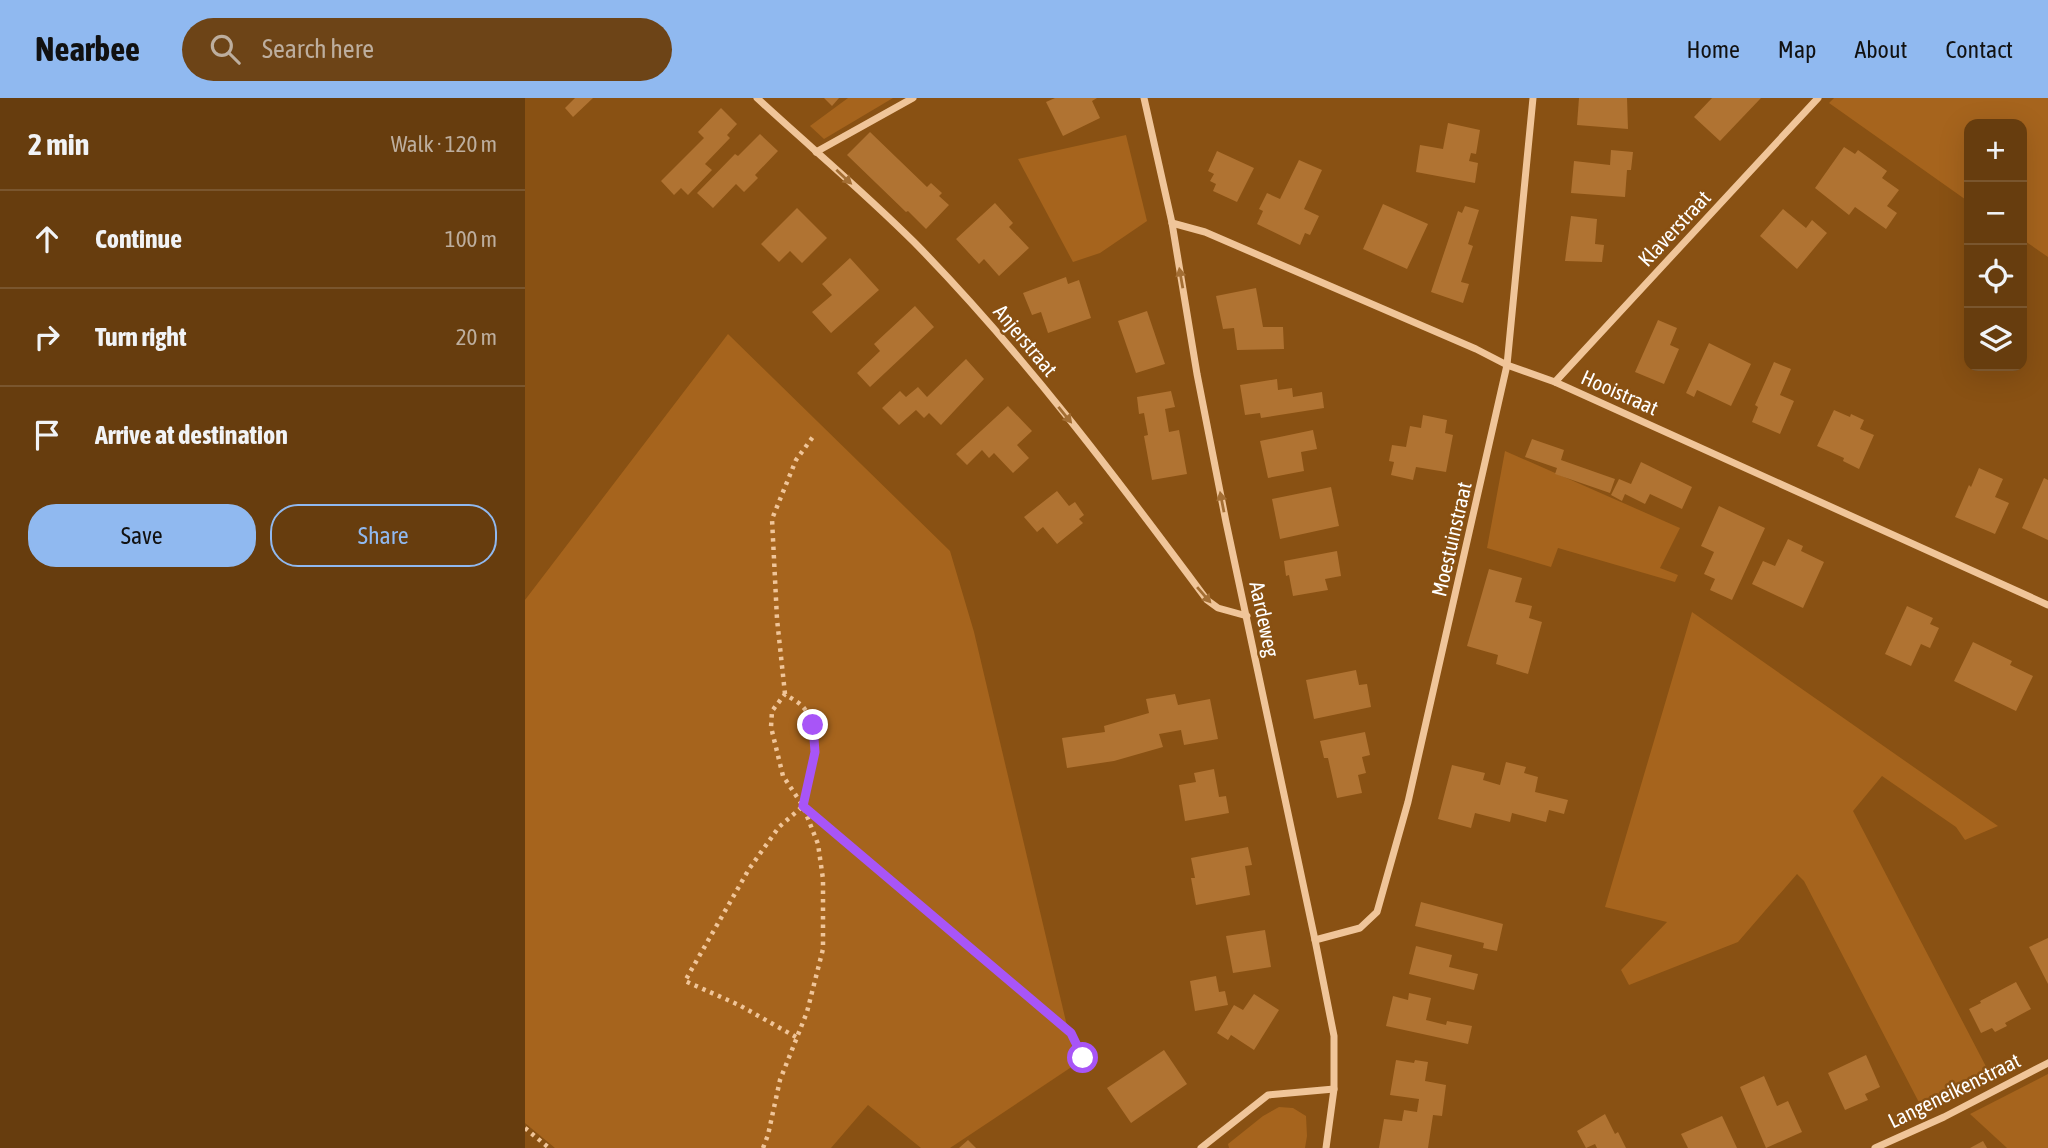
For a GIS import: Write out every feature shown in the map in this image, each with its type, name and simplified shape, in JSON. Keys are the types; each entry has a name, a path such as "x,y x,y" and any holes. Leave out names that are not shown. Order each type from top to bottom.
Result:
{"street":[{"name":"Anjerstraat","path":"757,98 913,241 979,312 1118,479 1207,600 1218,608 1247,616"},
{"path":"816,152 913,98"},
{"name":"Aardeweg","path":"1144,98 1172,223 1226,522 1334,1036 1334,1089 1326,1148"},
{"name":"Moestuinstraat","path":"1315,940 1360,928 1377,912 1411,789 1507,365 1532,98"},
{"name":"Klaverstraat","path":"1555,382 1818,98"},
{"name":"Hooistraat","path":"1172,223 1205,232 1464,343 1507,365 1555,382 2048,605"},
{"name":"Langeneikenstraat","path":"1875,1148 1944,1117 2048,1063"},
{"path":"1201,1148 1268,1095 1334,1089"}],"path":[{"path":"762,1148 768,1135 780,1080 807,1012 823,948 823,879 818,844 803,806 783,776 771,727 772,711 785,694 776,619 772,519 796,460 815,434"},
{"path":"785,694 804,707 813,725 815,752 803,806 779,827 749,869 685,981 739,1004 796,1037"},
{"path":"803,806 1071,1033 1083,1058"},
{"path":"525,1128 549,1148"}],"shaded area":[{"path":"848,98 893,98 824,139 810,126"},
{"path":"1834,98 2048,98 2048,257 2027,242 2027,119 1964,119 1964,198 1829,103"},
{"path":"1126,135 1147,221 1100,253 1073,262 1018,159"},
{"path":"728,334 950,551 974,632 1076,1064 950,1148 921,1148 868,1105 831,1148 555,1148 525,1123 525,600"},
{"path":"1505,451 1680,528 1660,568 1678,575 1675,582 1558,548 1551,567 1487,548"},
{"path":"1692,612 1998,826 1965,840 1956,827 1882,776 1853,811 1993,1080 1925,1114 1804,881 1797,874 1738,942 1629,985 1621,970 1667,922 1605,907"},
{"path":"2048,1074 2048,1148 2007,1148 1970,1114"},
{"path":"1279,1107 1293,1108 1306,1116 1305,1148 1229,1148 1228,1144 1263,1116"}],"building":[{"path":"575,98 593,98 573,117 565,108"},
{"path":"824,98 839,98 832,106"},
{"path":"1055,98 1097,98 1092,101 1100,118 1063,136 1046,102"},
{"path":"1579,98 1627,98 1628,129 1577,125"},
{"path":"1712,98 1761,98 1720,141 1694,117"},
{"path":"721,108 737,124 727,135 730,138 705,164 712,170 688,195 681,188 674,195 661,181 704,138 698,132"},
{"path":"1448,123 1480,130 1476,154 1471,153 1469,161 1478,163 1475,183 1416,172 1420,145 1443,149"},
{"path":"870,132 927,187 931,183 942,193 939,196 949,205 926,229 847,155"},
{"path":"760,134 778,151 755,175 758,178 744,192 736,184 713,208 697,193 735,154 738,156"},
{"path":"1844,147 1855,154 1858,150 1887,171 1882,178 1899,190 1887,206 1897,213 1886,229 1855,207 1849,215 1815,188"},
{"path":"1611,150 1633,152 1631,170 1627,170 1625,197 1571,193 1574,161 1610,165"},
{"path":"1217,151 1254,168 1237,202 1213,191 1216,184 1210,181 1214,174 1208,171"},
{"path":"1299,160 1322,170 1304,209 1319,216 1310,235 1305,233 1300,245 1257,224 1263,211 1259,209 1267,193 1280,199"},
{"path":"995,203 1013,223 1009,227 1029,248 999,276 984,259 979,264 956,239"},
{"path":"1383,204 1428,224 1407,269 1363,249"},
{"path":"1465,206 1479,210 1468,244 1473,246 1461,282 1469,284 1463,303 1431,292 1458,211 1462,213"},
{"path":"797,208 827,238 802,263 790,251 779,262 761,244"},
{"path":"1783,209 1806,228 1812,220 1827,233 1797,269 1760,236"},
{"path":"1571,216 1597,219 1595,244 1604,245 1602,262 1565,261"},
{"path":"850,258 879,290 831,333 812,312 832,295 822,284"},
{"path":"1066,277 1068,284 1079,280 1091,318 1048,333 1041,312 1032,315 1023,293"},
{"path":"1256,288 1263,327 1283,327 1284,349 1237,350 1234,328 1223,329 1216,296"},
{"path":"915,306 934,327 870,387 857,373 880,351 874,344"},
{"path":"1147,311 1165,364 1136,373 1118,321"},
{"path":"1658,320 1677,328 1670,345 1679,349 1664,384 1635,372"},
{"path":"1709,343 1751,364 1731,406 1697,390 1694,397 1686,393"},
{"path":"966,359 984,379 941,425 929,413 924,418 916,410 899,425 882,408 900,391 906,397 918,387 927,397"},
{"path":"1774,362 1791,369 1780,395 1794,401 1780,434 1752,422 1758,407 1755,405"},
{"path":"1277,379 1278,390 1292,388 1293,397 1322,392 1324,408 1261,418 1260,413 1245,415 1240,385"},
{"path":"1171,391 1175,407 1165,409 1169,432 1179,430 1187,474 1152,480 1144,436 1148,435 1144,413 1139,414 1137,397"},
{"path":"1008,406 1032,431 1017,445 1029,458 1013,473 994,453 989,458 982,450 967,465 956,454"},
{"path":"1834,410 1864,420 1860,429 1874,435 1859,469 1843,461 1844,458 1817,446"},
{"path":"1423,415 1447,420 1445,433 1453,435 1446,472 1416,467 1413,480 1391,475 1394,462 1389,461 1392,445 1406,447 1410,426 1421,428"},
{"path":"1313,430 1317,449 1301,452 1304,471 1268,478 1260,441"},
{"path":"1532,439 1564,450 1561,460 1615,479 1610,493 1555,474 1557,468 1525,457"},
{"path":"1641,462 1692,487 1682,509 1650,494 1645,504 1625,494 1622,501 1611,495 1619,479 1631,484"},
{"path":"1979,468 2003,479 1995,497 2009,503 1995,534 1955,517"},
{"path":"2044,478 2048,480 2048,540 2022,528"},
{"path":"1331,487 1339,526 1280,539 1272,499"},
{"path":"1057,491 1069,506 1075,502 1084,515 1079,519 1083,523 1057,544 1043,527 1037,532 1024,517"},
{"path":"1719,506 1765,528 1732,600 1710,590 1715,579 1704,574 1714,552 1701,546"},
{"path":"1788,539 1803,546 1801,551 1824,562 1803,608 1752,584 1763,561 1775,566"},
{"path":"1337,551 1341,576 1325,579 1328,590 1293,596 1284,561"},
{"path":"1489,569 1522,578 1515,602 1532,606 1529,618 1542,622 1528,674 1496,664 1498,655 1467,646"},
{"path":"1907,606 1933,618 1930,624 1939,628 1930,648 1921,644 1911,666 1885,654"},
{"path":"1973,642 2012,661 2010,665 2033,676 2016,711 1954,681"},
{"path":"1356,670 1359,685 1367,684 1371,707 1314,719 1306,680"},
{"path":"1175,694 1178,705 1210,699 1218,739 1184,745 1181,730 1159,734 1163,747 1114,761 1067,768 1062,738 1105,732 1104,726 1149,713 1146,699"},
{"path":"1365,732 1370,755 1362,757 1366,773 1358,775 1362,793 1337,798 1328,758 1324,758 1320,741"},
{"path":"1506,762 1526,767 1524,773 1538,777 1535,792 1568,800 1564,814 1549,810 1546,822 1512,813 1510,822 1475,813 1471,828 1438,819 1452,765 1485,773 1483,780 1500,785"},
{"path":"1214,769 1219,797 1226,796 1229,813 1185,821 1179,785 1196,782 1194,773"},
{"path":"1248,847 1252,865 1245,866 1250,895 1196,905 1191,878 1195,878 1191,858"},
{"path":"1421,902 1503,924 1497,951 1483,948 1484,943 1415,926"},
{"path":"1265,930 1271,967 1233,973 1226,936"},
{"path":"2048,938 2048,984 2029,947"},
{"path":"1416,946 1452,955 1449,967 1478,974 1474,990 1409,974"},
{"path":"1216,976 1219,992 1225,991 1228,1005 1195,1011 1190,981"},
{"path":"2016,982 2031,1009 2005,1023 2007,1026 1995,1032 1992,1028 1981,1033 1969,1009"},
{"path":"1409,993 1431,998 1426,1020 1446,1025 1447,1021 1472,1026 1468,1044 1386,1026 1393,996 1408,1000"},
{"path":"1254,994 1279,1010 1254,1050 1231,1035 1228,1040 1217,1033 1234,1005 1243,1010"},
{"path":"1164,1050 1187,1084 1131,1123 1107,1088"},
{"path":"1866,1055 1880,1087 1865,1094 1868,1100 1845,1110 1828,1073"},
{"path":"1396,1060 1428,1062 1425,1081 1446,1085 1442,1116 1433,1115 1428,1148 1379,1148 1384,1119 1402,1121 1404,1110 1417,1112 1419,1099 1390,1095"},
{"path":"1764,1076 1777,1106 1788,1101 1802,1132 1766,1148 1740,1087"},
{"path":"1605,1114 1626,1148 1597,1148 1595,1144 1586,1148 1577,1131"},
{"path":"1722,1116 1737,1148 1688,1148 1681,1134"},
{"path":"968,1140 976,1148 959,1148"},
{"path":"1983,1141 1987,1148 1970,1148"}],"route":[{"path":"813,725 815,752 803,806 1071,1033 1083,1058"}]}
